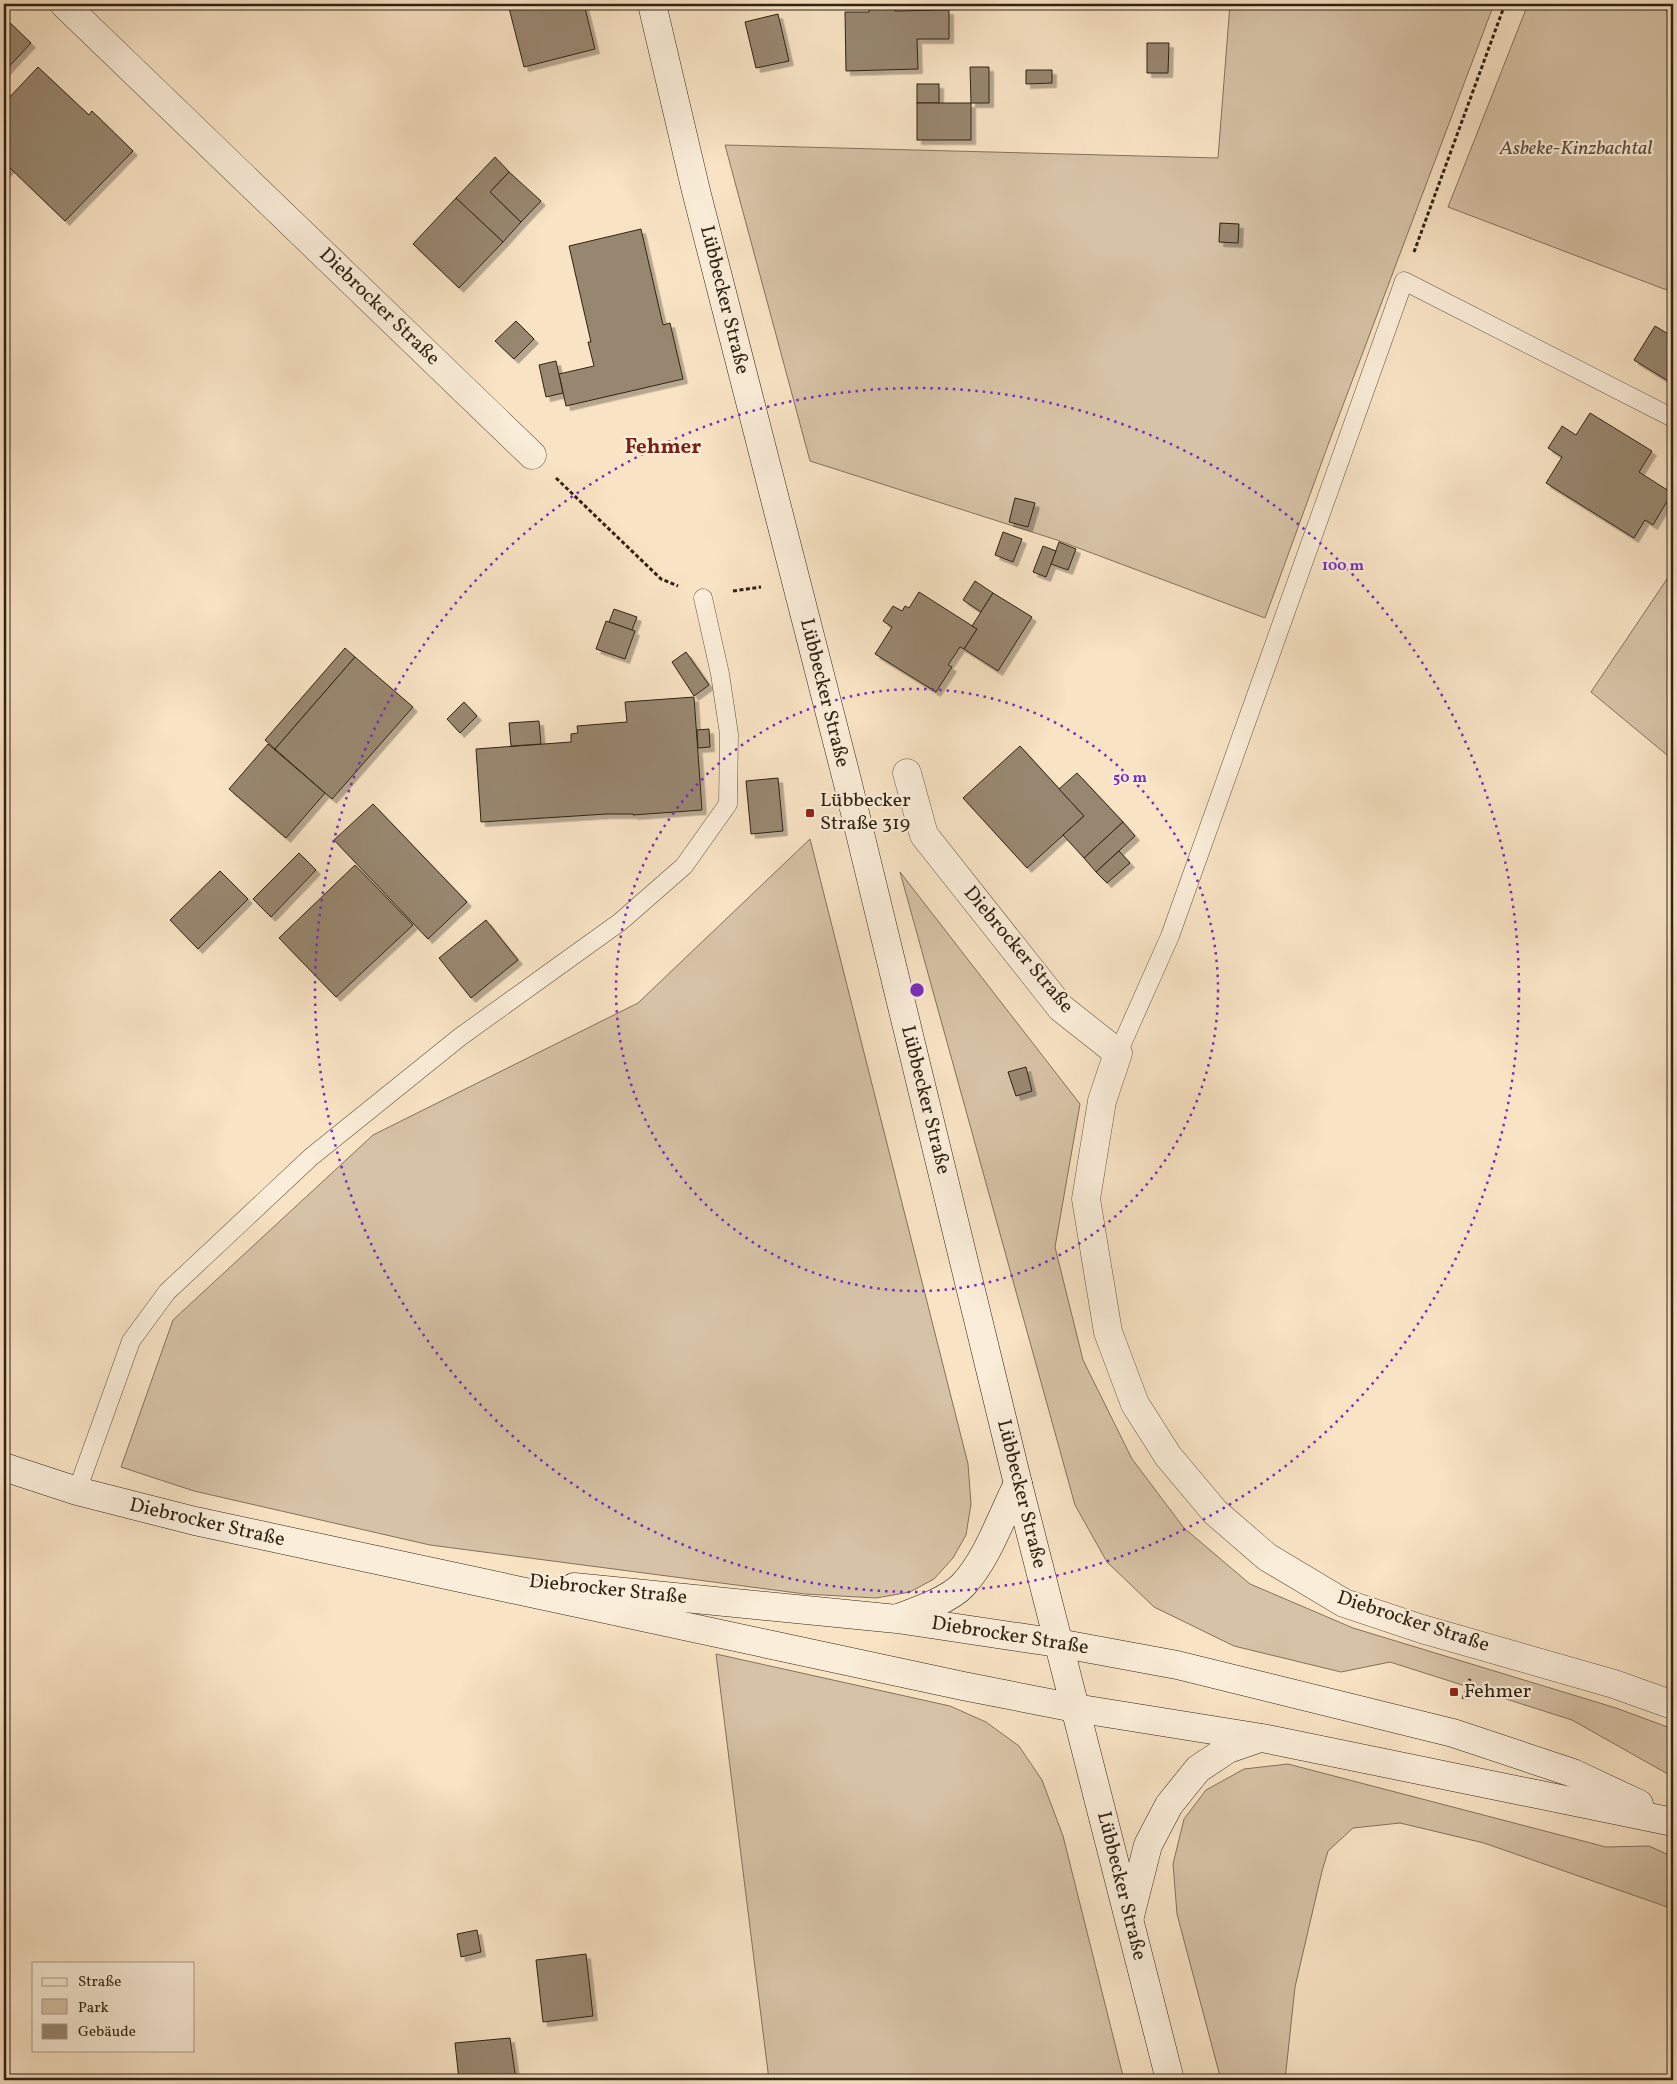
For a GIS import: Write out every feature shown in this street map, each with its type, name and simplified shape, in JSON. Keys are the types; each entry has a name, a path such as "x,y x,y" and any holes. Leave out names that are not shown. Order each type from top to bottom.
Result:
{"main road":[{"name":"Diebrocker Straße","path":"64,4 532,455"},
{"name":"Lübbecker Straße","path":"652,4 696,191 849,790 1018,1484 1170,2080"},
{"name":"Diebrocker Straße","path":"907,773 924,835 1061,1008 1118,1053 1102,1101 1086,1199 1108,1332 1135,1404 1168,1456 1215,1512 1267,1557 1344,1603 1422,1629 1614,1684 1673,1705"},
{"name":"Diebrocker Straße","path":"4,1466 77,1491 277,1539 963,1686 1075,1708 1262,1738 1673,1821"},
{"path":"897,1619 930,1607 962,1587 981,1561 1018,1484"},
{"name":"Diebrocker Straße","path":"443,1574 897,1619 1058,1642 1177,1665 1453,1733 1573,1773 1673,1821"},
{"path":"1130,1918 1148,1845 1169,1805 1198,1769 1228,1750 1262,1738"}],"lane":[{"path":"1118,1053 1170,936 1404,281 1673,418"},
{"path":"77,1491 131,1341 166,1292 319,1151 460,1037 620,922 684,866 728,804 729,734 720,674 703,598"}],"path":[{"path":"1404,281 1505,4"},
{"path":"532,455 661,579 703,598"},
{"path":"1453,1733 1480,1645"}],"green space":[{"path":"1230,4 1494,4 1265,618 1057,540 810,461 725,145 1218,158"},
{"name":"Asbeke-Kinzbachtal","path":"1528,4 1643,4 1673,12 1673,291 1448,207"},
{"path":"1673,570 1673,760 1591,692"},
{"path":"810,839 968,1464 971,1504 966,1535 953,1558 934,1579 910,1592 876,1598 805,1594 430,1545 194,1491 121,1467 173,1320 373,1135 638,1003"},
{"path":"900,872 1080,1104 1055,1247 1083,1360 1132,1459 1184,1528 1250,1584 1353,1628 1616,1708 1673,1729 1673,1777 1572,1720 1390,1662 1341,1672 1234,1646 1154,1607 1107,1562 1075,1505"},
{"path":"716,1654 950,1706 986,1722 1019,1746 1042,1780 1063,1836 1124,2080 769,2080"},
{"path":"1288,1764 1606,1847 1649,1846 1673,1857 1673,1909 1484,1843 1400,1823 1353,1828 1328,1851 1322,1871 1295,1987 1285,2080 1221,2080 1177,1914 1173,1864 1184,1819 1206,1790 1244,1769"}],"building":[{"path":"508,4 584,4 595,49 524,67"},
{"path":"869,4 895,4 895,11 949,10 949,39 917,39 918,69 846,71 845,12 869,12"},
{"path":"778,14 789,61 756,68 745,22"},
{"path":"5,18 31,43 4,72 4,20"},
{"path":"1147,43 1169,43 1168,73 1147,73"},
{"path":"38,67 89,115 92,111 133,151 65,221 10,168 4,174 4,103"},
{"path":"970,67 989,67 989,103 971,103"},
{"path":"1026,70 1052,70 1052,83 1026,84"},
{"path":"917,84 939,84 939,103 917,103"},
{"path":"917,103 971,103 971,140 917,140"},
{"path":"495,157 509,172 490,192 521,222 503,242 456,198"},
{"path":"509,172 541,201 521,222 490,192"},
{"path":"456,198 503,242 459,288 413,244"},
{"path":"1220,223 1239,224 1238,243 1219,242"},
{"path":"641,229 663,325 670,323 683,379 566,406 559,374 594,366 588,342 591,342 569,246"},
{"path":"516,321 534,339 514,359 495,341"},
{"path":"1655,326 1673,337 1673,384 1634,360"},
{"path":"556,361 563,393 546,397 539,365"},
{"path":"1590,413 1652,451 1639,472 1672,493 1653,525 1645,520 1634,538 1546,483 1562,457 1548,448 1562,426 1576,435"},
{"path":"1015,498 1035,503 1028,527 1009,522"},
{"path":"1003,532 1022,539 1013,562 995,555"},
{"path":"1059,542 1076,549 1068,570 1051,564"},
{"path":"1043,546 1056,551 1046,577 1033,572"},
{"path":"975,581 993,593 981,612 963,600"},
{"path":"919,592 977,629 964,649 960,647 948,665 952,667 936,692 875,654 892,627 883,621 893,606 902,611 905,606 909,608"},
{"path":"993,593 1032,617 998,671 964,649 977,629 972,626"},
{"path":"614,609 637,617 632,630 609,622"},
{"path":"606,621 635,631 625,659 596,649"},
{"path":"345,648 355,657 275,749 265,740"},
{"path":"686,652 709,685 694,696 672,662"},
{"path":"355,657 413,707 332,799 275,749"},
{"path":"694,697 702,810 481,822 476,749 571,742 571,734 578,733 577,726 627,722 625,702"},
{"path":"464,702 477,716 460,733 447,719"},
{"path":"539,721 541,744 511,746 509,723"},
{"path":"709,729 710,747 698,748 697,730"},
{"path":"268,744 325,793 286,838 229,789"},
{"path":"1020,746 1084,816 1027,868 963,798"},
{"path":"1077,773 1123,822 1084,858 1063,835 1084,816 1059,789"},
{"path":"778,778 783,831 751,834 746,781"},
{"path":"373,804 467,902 428,939 334,840"},
{"path":"1123,822 1135,836 1096,872 1084,858"},
{"path":"1119,851 1130,863 1107,883 1096,872"},
{"path":"299,853 316,870 271,917 253,899"},
{"path":"355,865 413,925 336,997 279,938"},
{"path":"220,871 248,899 198,949 170,920"},
{"path":"486,920 518,960 471,998 439,958"},
{"path":"1026,1067 1032,1091 1016,1096 1008,1072"},
{"path":"477,1930 481,1952 461,1957 457,1934"},
{"path":"586,1954 593,2016 543,2022 536,1960"},
{"path":"510,2038 516,2080 459,2080 455,2043"}],"place":[{"name":"Lübbecker Straße 319","path":"810,813"},
{"name":"Fehmer","path":"1454,1692"}],"district":[{"name":"Fehmer","path":"663,447"}]}
